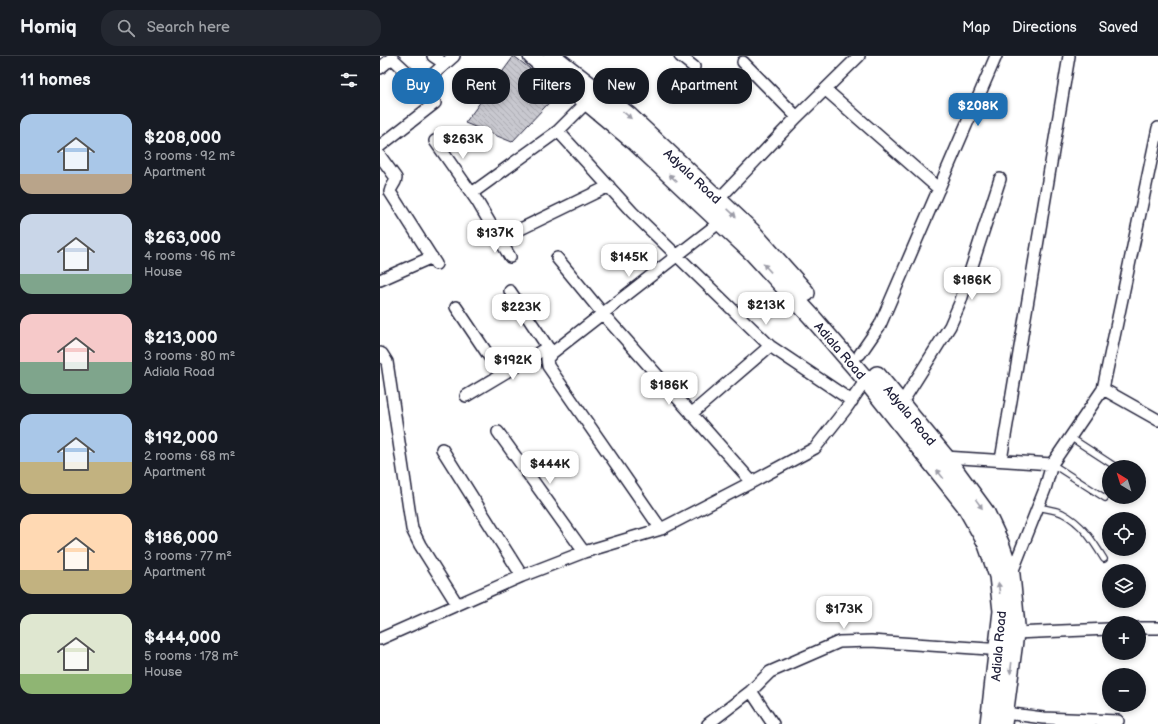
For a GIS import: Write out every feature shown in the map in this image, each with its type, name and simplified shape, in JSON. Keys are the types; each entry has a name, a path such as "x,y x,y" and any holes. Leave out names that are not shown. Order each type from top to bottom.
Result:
{"main road":[{"name":"Adiala Road","path":"532,56 634,141 753,253 811,316 866,380 965,505 986,542 998,576 1002,611 1009,644 989,724"},
{"name":"Adyala Road","path":"555,57 629,116 751,231 860,354 945,457 986,513 1000,543 1011,575 1016,626 1009,644 1004,719"}],"street":[{"path":"433,56 445,64"},
{"path":"440,68 454,56"},
{"path":"680,56 694,67"},
{"path":"718,200 797,117 859,56"},
{"path":"860,354 880,325 996,56"},
{"path":"1001,460 1069,56"},
{"path":"380,68 392,58 403,68"},
{"path":"743,62 797,117"},
{"path":"826,90 939,189"},
{"path":"472,193 558,131 587,102"},
{"path":"380,146 435,104"},
{"path":"1011,575 1045,489 1052,464 1103,389 1158,128"},
{"path":"558,131 632,212 677,254 770,346 852,401"},
{"path":"435,140 472,193 510,257"},
{"path":"380,156 396,178 390,192 434,261 380,280"},
{"path":"901,404 950,326 960,302 1000,179"},
{"path":"500,239 609,186"},
{"path":"466,396 501,374 550,350 603,314 677,254 720,222"},
{"path":"557,258 603,314 752,482"},
{"path":"510,291 550,350"},
{"path":"456,307 501,374"},
{"path":"692,414 770,346"},
{"path":"550,350 547,359 548,366 661,529"},
{"path":"380,353 387,362 412,529 420,545 457,604"},
{"path":"380,639 522,576 584,552 661,529 752,482 815,448 852,401 866,380"},
{"path":"1103,389 1158,420"},
{"path":"498,432 584,552"},
{"path":"442,449 522,576"},
{"path":"945,457 1052,464"},
{"path":"1146,628 1158,628"},
{"path":"708,724 751,691 770,672 839,642 871,641 1009,644 1102,630"},
{"path":"751,691 773,724"},
{"path":"1004,719 1043,718 1118,721"}],"lane":[{"path":"1070,437 1105,460"},
{"path":"1052,464 1102,496"},
{"path":"1038,507 1062,513 1075,522 1084,530 1104,559"}],"building":[{"path":"514,56 529,68 518,68 518,104 548,104 512,142 465,123 479,104 510,104 510,68 505,68"}]}
